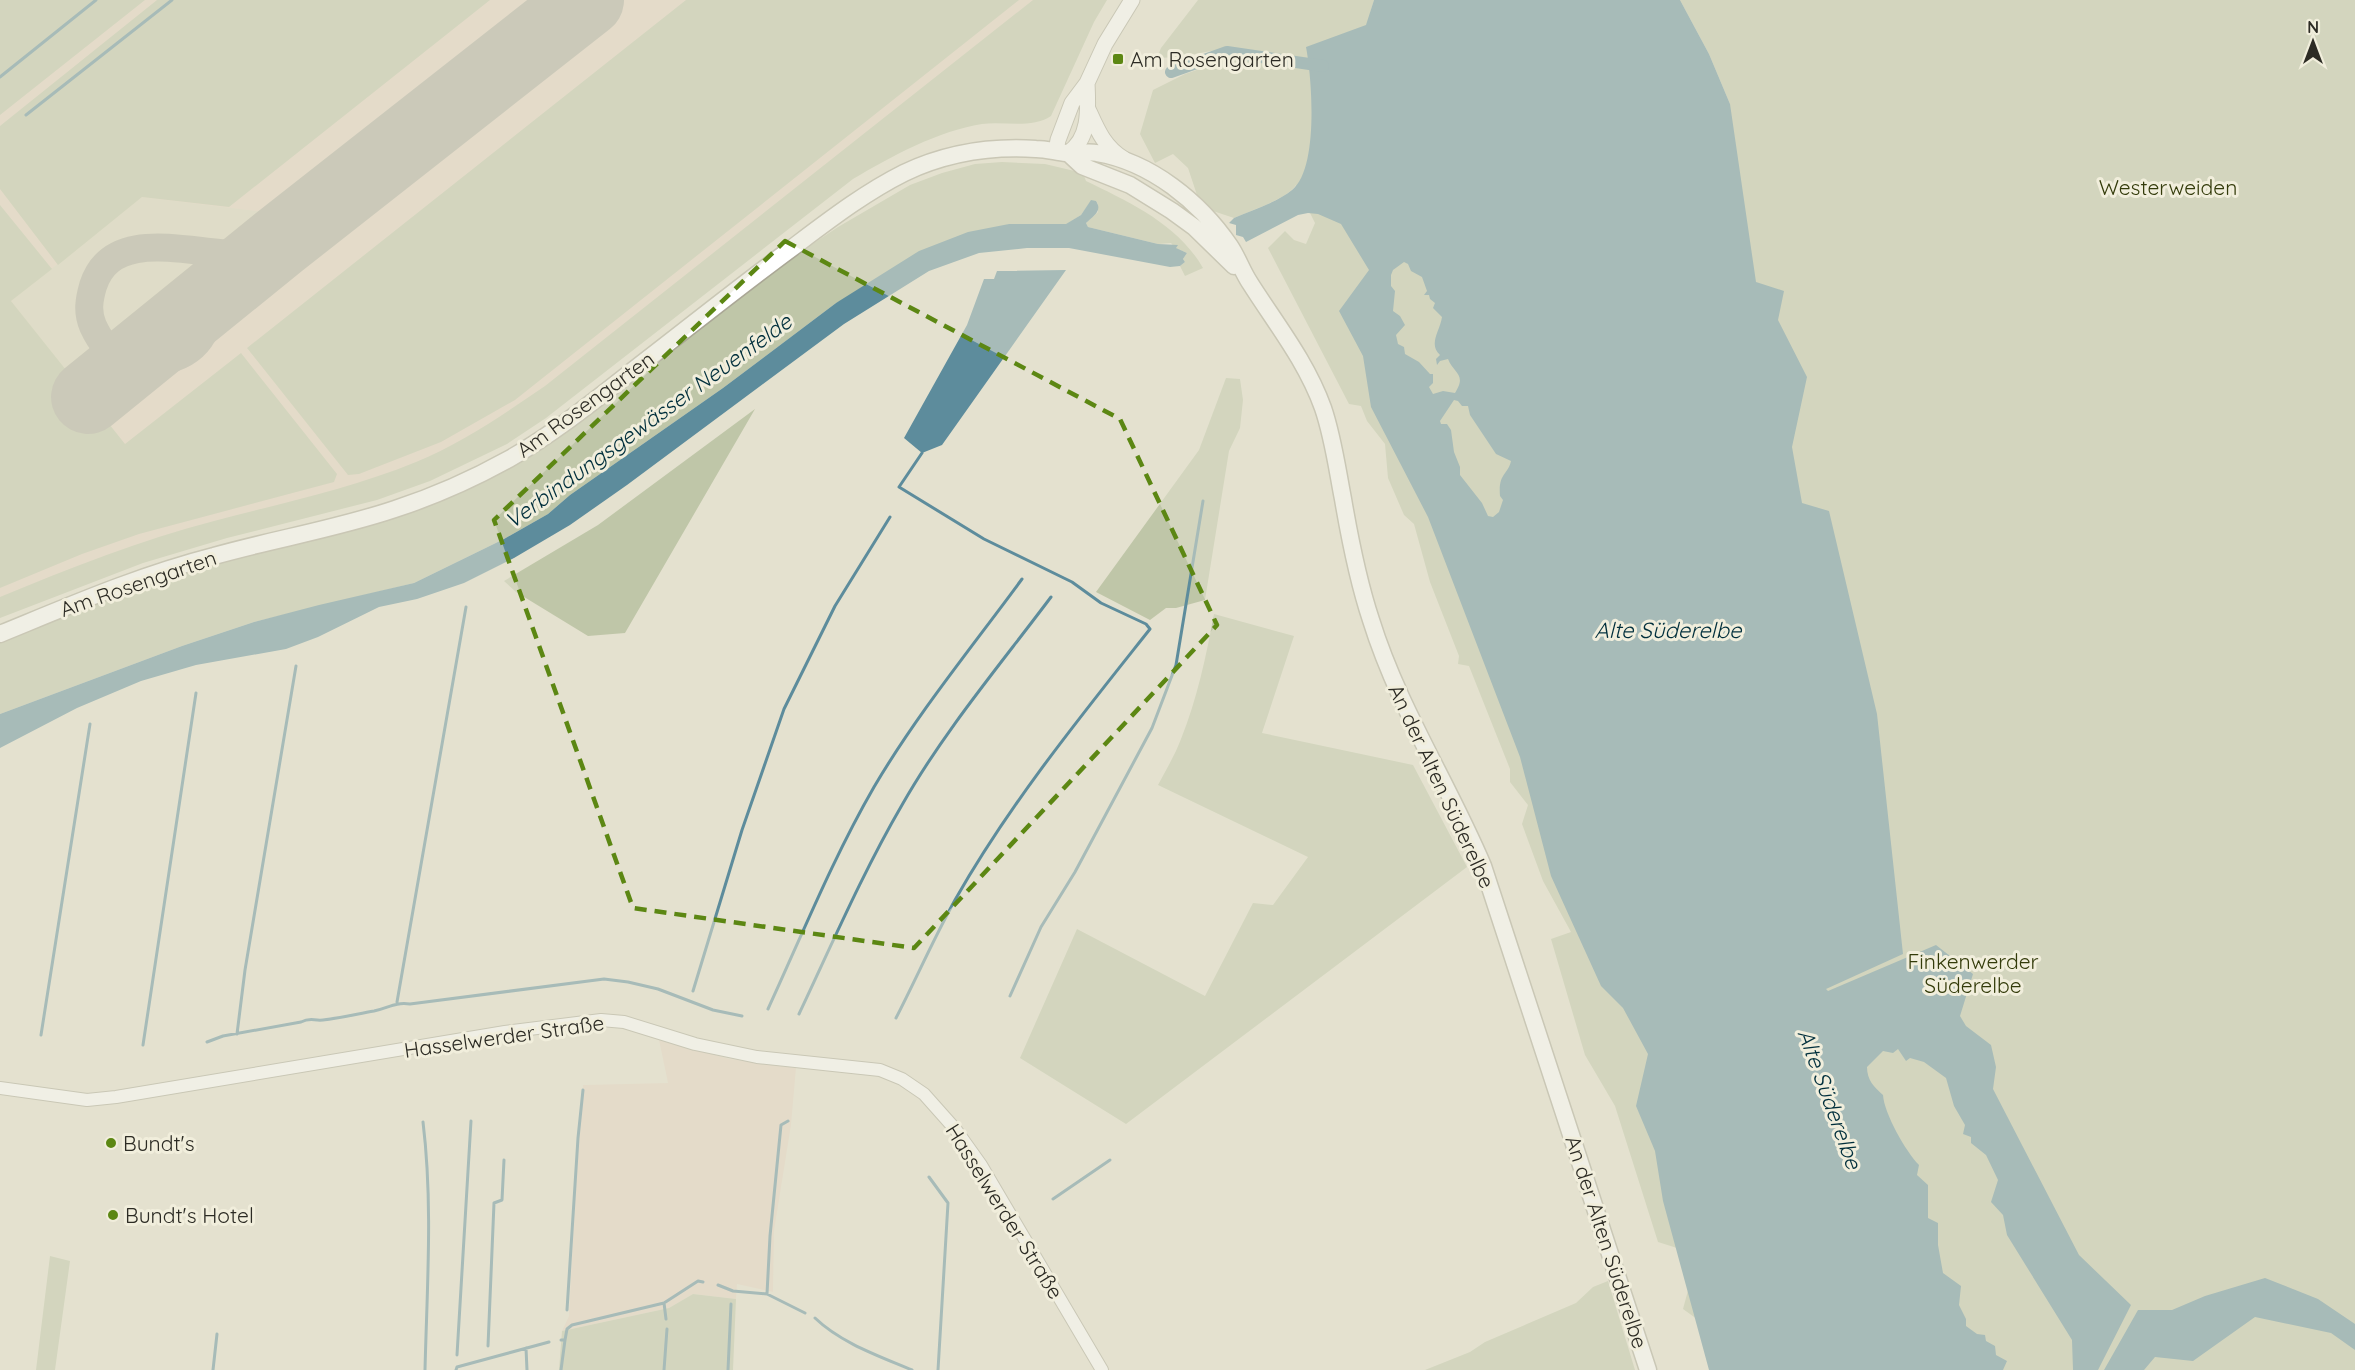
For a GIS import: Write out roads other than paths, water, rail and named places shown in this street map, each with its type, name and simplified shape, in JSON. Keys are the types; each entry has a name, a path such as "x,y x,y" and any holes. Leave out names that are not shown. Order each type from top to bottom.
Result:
{"main road":[{"name":"Am Rosengarten","path":"0,634 141,578 214,556 386,512 469,479 511,458 569,420 757,274 851,204 886,183 930,162 974,151 1017,148 1062,152"},
{"name":"An der Alten Süderelbe","path":"1062,152 1094,152 1126,160 1163,181 1202,213 1220,232 1235,254 1247,279 1296,351 1321,402 1334,450 1352,546 1371,622 1396,688 1457,807 1483,866 1648,1370"},
{"name":"An der Alten Süderelbe","path":"1062,152 1082,166 1130,185 1172,211 1200,233 1247,279"}],"street":[{"path":"1087,83 1088,108 1082,137 1076,147 1062,152 1058,140 1072,103 1087,83 1105,44 1131,0"},
{"path":"1088,108 1105,143 1113,152 1126,160"},
{"name":"Hasselwerder Straße","path":"0,1088 87,1100 116,1097 504,1032 601,1020 624,1022 695,1044 758,1057 880,1070 902,1079 924,1094 956,1130 981,1165 1102,1370"}],"water":[{"name":"Alte Süderelbe","path":"1374,0 1680,0 1709,54 1730,104 1756,282 1784,291 1778,320 1807,377 1792,447 1802,503 1829,511 1877,714 1903,954 1826,989 1828,991 1936,945 1973,974 1960,1016 1966,1026 1991,1045 1996,1067 1993,1089 2079,1255 2131,1305 2098,1370 2073,1370 2072,1340 2007,1235 2003,1215 1991,1202 1998,1180 1986,1155 1971,1143 1971,1137 1963,1134 1965,1125 1954,1106 1946,1078 1924,1062 1910,1058 1906,1061 1898,1049 1893,1053 1883,1051 1867,1067 1868,1076 1883,1095 1887,1112 1896,1132 1919,1165 1917,1175 1928,1185 1928,1218 1938,1223 1938,1245 1943,1273 1961,1286 1959,1305 1966,1319 1966,1326 1977,1334 1985,1335 1986,1341 1995,1346 1996,1355 2007,1361 2003,1370 1709,1370 1663,1201 1655,1151 1636,1106 1648,1054 1623,1008 1601,986 1551,876 1520,757 1428,517 1371,407 1363,356 1339,311 1369,270 1341,224 1318,214 1298,215 1246,242 1243,237 1236,235 1236,225 1229,223 1234,218 1286,195 1301,179 1310,144 1311,122 1310,79 1306,47 1366,25","holes":["1404,262 1408,264 1411,271 1422,277 1427,291 1424,295 1429,295 1435,303 1433,308 1442,317 1435,342 1440,355 1436,359 1437,365 1440,361 1448,359 1458,374 1460,382 1455,393 1443,391 1433,394 1429,387 1433,383 1433,374 1405,354 1404,347 1398,344 1396,335 1405,325 1400,316 1393,311 1395,291 1391,286 1391,275 1393,270","1454,400 1462,406 1468,406 1470,415 1496,454 1511,461 1500,483 1500,496 1503,500 1499,512 1493,517 1488,516 1482,503 1460,475 1451,430 1447,424 1441,424 1440,421"]},
{"path":"1091,200 1096,201 1098,211 1086,223 1088,227 1158,244 1178,245 1176,248 1187,253 1183,259 1185,262 1180,266 1170,267 1069,248 1027,248 979,253 929,271 844,324 627,485 570,525 514,558 464,583 417,599 379,607 318,637 286,649 196,665 141,681 77,708 0,748 0,714 182,646 254,622 414,583 504,539 548,514 570,495 723,388 836,303 919,251 968,232 1009,224 1066,224 1081,215"},
{"path":"1066,270 942,445 922,453 904,438 967,325 984,279 994,279 997,271"},
{"path":"2265,1278 2318,1299 2355,1324 2355,1350 2331,1333 2255,1317 2193,1361 2155,1357 2144,1370 2104,1370 2138,1310 2172,1310 2205,1296"}],"waterway":[{"path":"0,77 96,0"},
{"path":"26,115 172,0"},
{"path":"1171,72 1227,52 1323,66"},
{"path":"896,1018 955,900 976,864 1047,761 1150,629 1146,624 1101,603 1072,582 984,539 899,487 922,453"},
{"path":"1010,996 1041,927 1075,872 1152,728 1176,665 1203,501"},
{"path":"693,991 742,830 784,709 835,606 890,517"},
{"path":"768,1009 831,869 874,787 927,707 1022,579"},
{"path":"799,1014 874,856 918,778 973,699 1051,597"},
{"path":"397,1002 466,607"},
{"path":"237,1034 245,970 296,666"},
{"path":"143,1045 196,693"},
{"path":"41,1035 90,724"},
{"path":"207,1042 223,1036 307,1020 342,1017 400,1004 604,979 658,989 713,1010 742,1016"},
{"path":"567,1310 583,1090"},
{"path":"457,1355 471,1121"},
{"path":"767,1294 781,1125 788,1121"},
{"path":"423,1122 429,1215 425,1370"},
{"path":"488,1346 494,1203 502,1200 504,1160"},
{"path":"1053,1199 1110,1160"},
{"path":"929,1177 948,1203 938,1370"},
{"path":"561,1340 565,1340 567,1329 572,1325 664,1303 698,1281 703,1282"},
{"path":"718,1285 733,1291 767,1294 805,1313"},
{"path":"664,1303 666,1319"},
{"path":"728,1370 731,1304"},
{"path":"815,1318 848,1342 912,1370"},
{"path":"664,1370 667,1329"},
{"path":"213,1370 217,1334"},
{"path":"561,1370 565,1340"},
{"path":"456,1370 457,1367 549,1342"},
{"path":"526,1348 527,1370"}],"place":[{"name":"Am Rosengarten","path":"1118,59"},
{"name":"Bundt's","path":"111,1143"},
{"name":"Bundt's Hotel","path":"113,1215"}],"park label":[{"name":"Westerweiden","path":"2168,187"},
{"name":"Finkenwerder Süderelbe","path":"1973,973"}],"water label":[{"name":"Verbindungsgewässer Neuenfelde","path":"648,421"}]}
